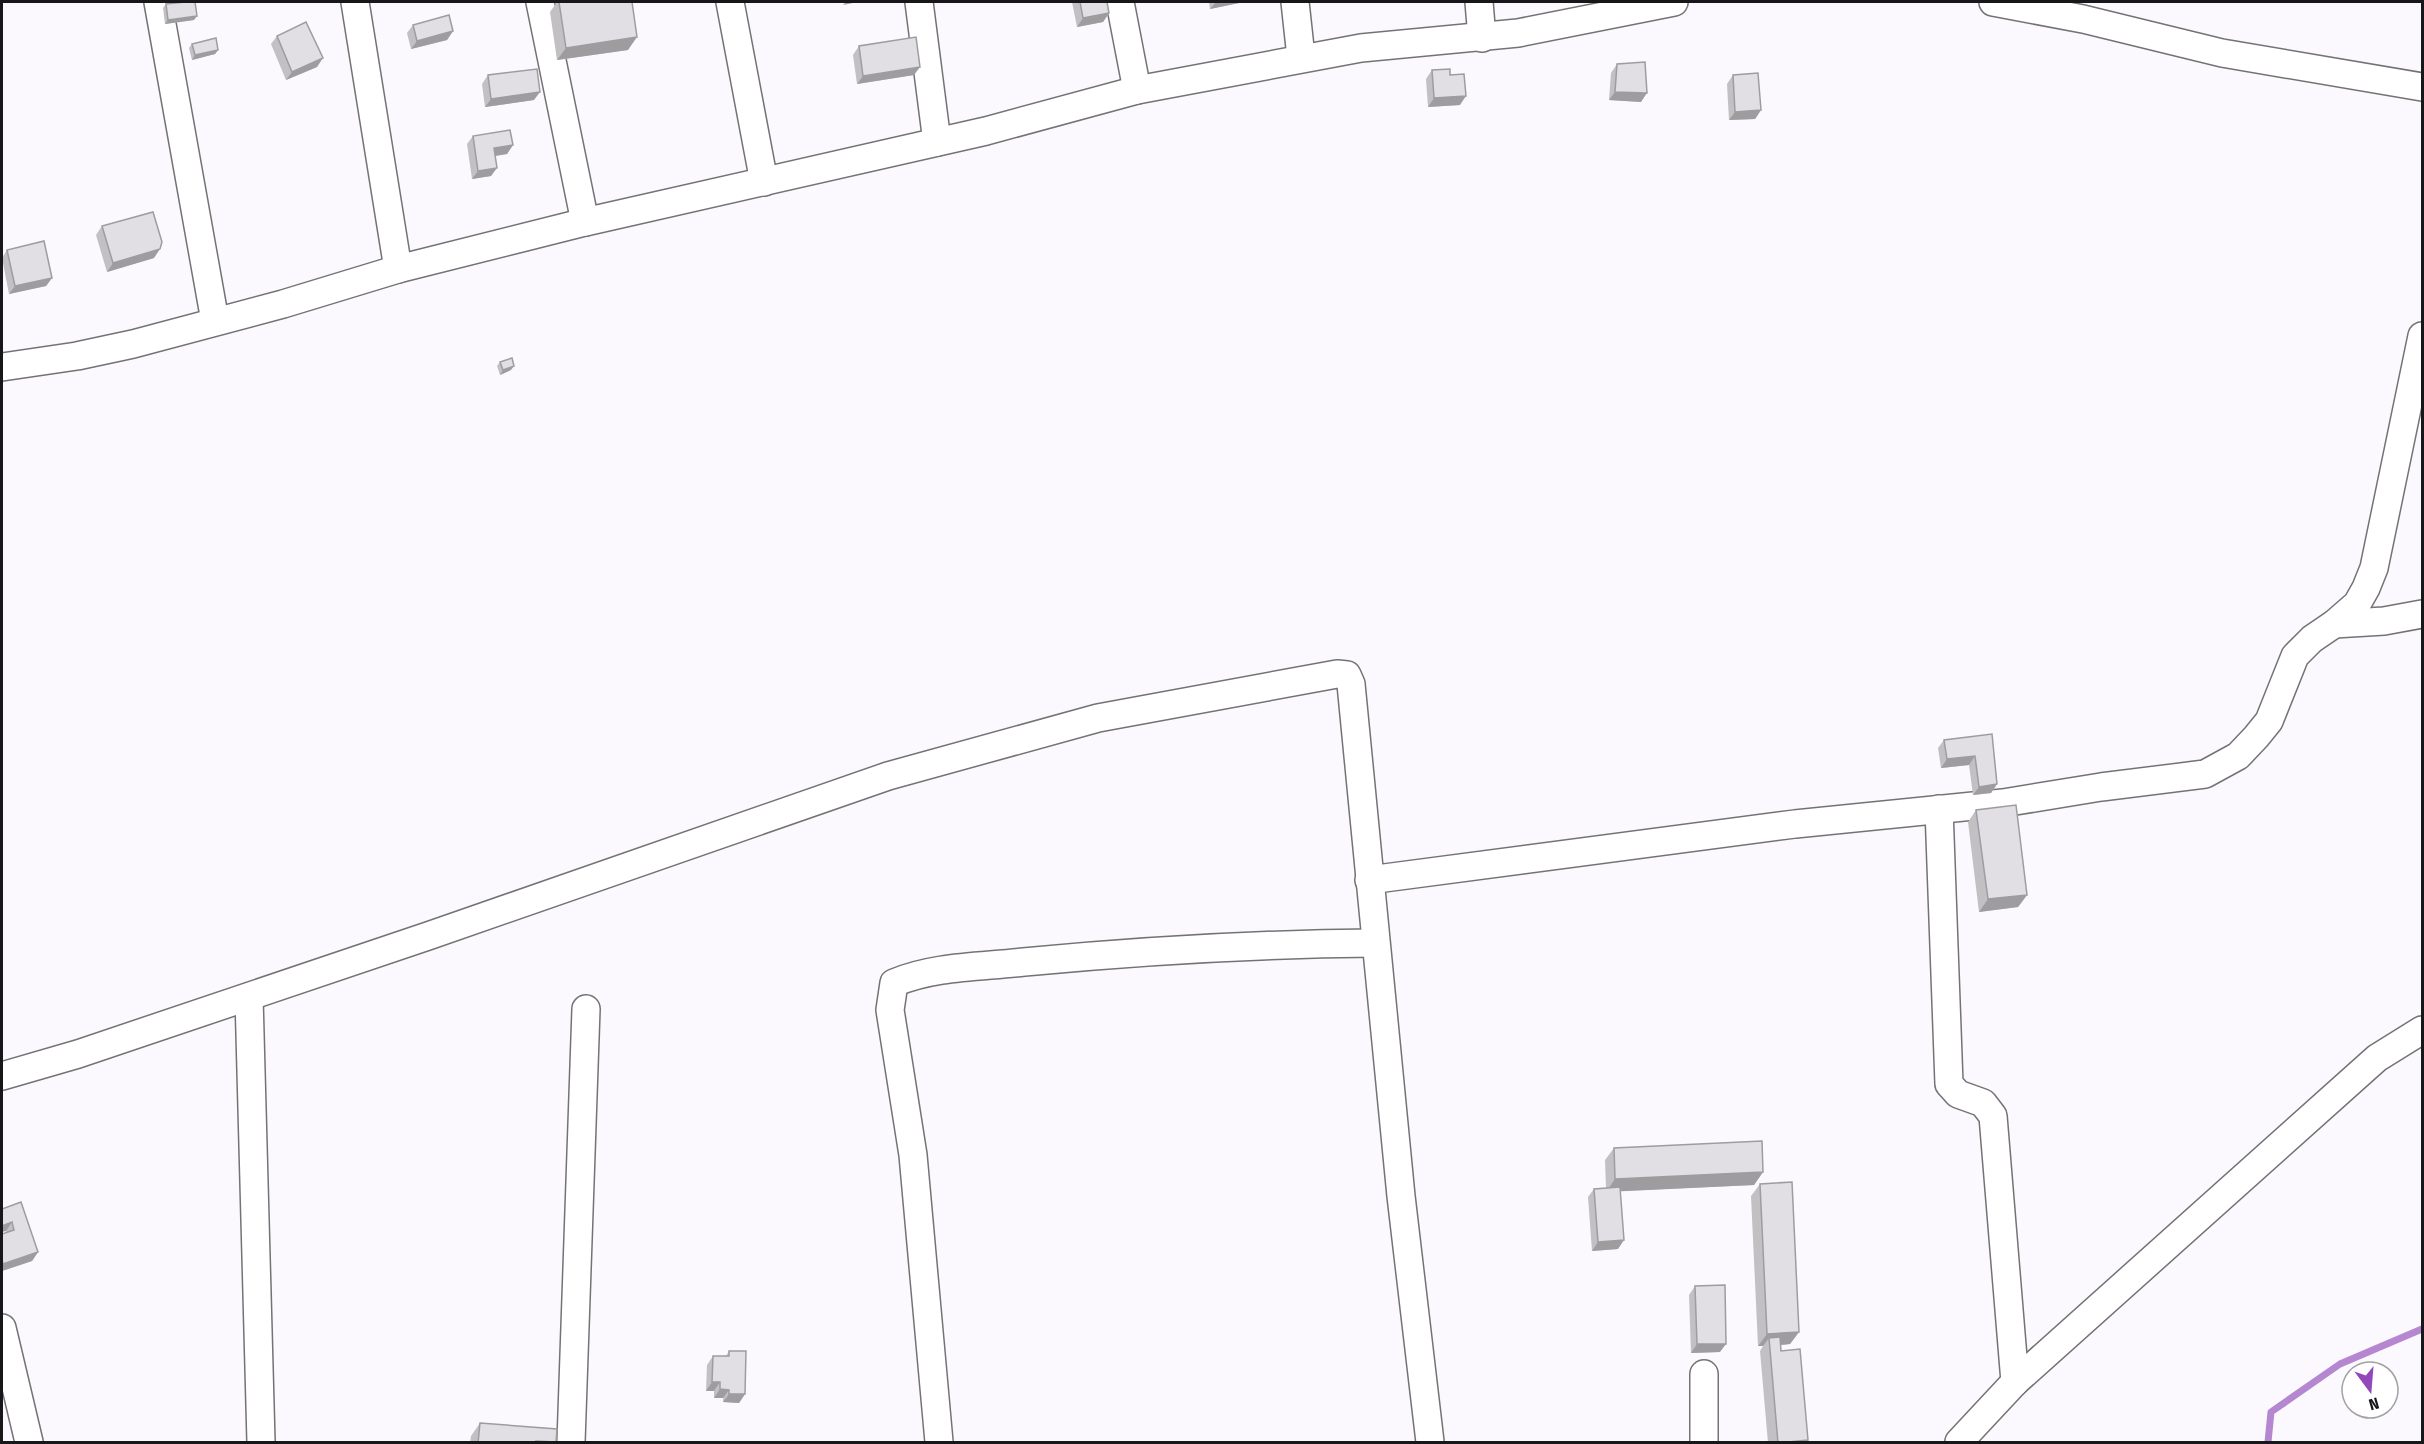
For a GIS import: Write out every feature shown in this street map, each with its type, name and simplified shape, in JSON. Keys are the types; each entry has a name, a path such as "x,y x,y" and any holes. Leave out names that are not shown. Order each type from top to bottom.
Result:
{"street":[{"path":"158,2 215,321"},
{"path":"355,2 398,269"},
{"path":"540,2 585,222"},
{"path":"730,2 764,182"},
{"path":"920,2 937,142"},
{"path":"1120,2 1137,90"},
{"path":"1295,2 1301,57"},
{"path":"1479,2 1482,38"},
{"path":"2,367 77,356 133,344 284,304 398,269 585,222 937,142 1137,90 1301,57 1361,48 1482,38 1592,20 1674,2"},
{"path":"1993,2 2081,10 2222,53 2422,87"},
{"path":"1369,880 1795,824 2003,803 2101,787 2205,774 2238,756 2256,737 2269,721 2295,656 2312,639 2334,624 2356,604 2366,588 2374,568 2422,336"},
{"path":"2334,624 2384,621 2422,614"},
{"path":"2,1076 249,997 888,776 1098,718 1337,674 1347,675 1351,684 1375,944 1430,1443"},
{"path":"1939,810 1949,1084 1958,1094 1983,1103 1993,1116 2014,1382"},
{"path":"939,1443 913,1155 890,1010 894,983 918,973 1046,960 1296,944 1375,944"},
{"path":"249,997 261,1443"},
{"path":"571,1443 586,1009"},
{"path":"1959,1443 2014,1382 2377,1058 2422,1030"},
{"path":"2,1328 29,1443"},
{"path":"1704,1374 1704,1443"}],"building":[{"path":"195,2 197,16 168,20 166,4"},
{"path":"559,2 632,2 637,37 566,48"},
{"path":"1080,2 1107,2 1109,13 1083,18"},
{"path":"449,15 453,31 417,41 413,25"},
{"path":"306,22 323,58 292,72 277,36"},
{"path":"916,37 920,67 863,76 859,46"},
{"path":"216,38 218,50 195,55 192,44"},
{"path":"1645,62 1647,93 1615,92 1617,64"},
{"path":"537,69 540,92 491,99 488,75"},
{"path":"1450,69 1450,75 1464,74 1466,96 1434,98 1432,70"},
{"path":"1758,73 1761,110 1735,112 1733,75"},
{"path":"510,130 513,145 494,148 497,168 478,171 473,136"},
{"path":"153,212 162,242 160,249 113,263 102,226"},
{"path":"44,241 52,278 15,286 7,250"},
{"path":"512,358 514,366 503,370 500,362"},
{"path":"1992,734 1997,784 1979,787 1975,756 1947,759 1944,740"},
{"path":"2016,805 2027,895 1988,899 1976,810"},
{"path":"1762,1141 1763,1172 1615,1179 1614,1148"},
{"path":"1792,1182 1799,1332 1767,1334 1760,1184"},
{"path":"1620,1187 1624,1240 1598,1242 1594,1189"},
{"path":"21,1202 38,1252 3,1264 2,1234 14,1230 12,1222 2,1226 2,1209"},
{"path":"1725,1285 1726,1344 1697,1344 1695,1286"},
{"path":"1780,1337 1781,1351 1800,1349 1808,1440 1778,1443 1769,1338"},
{"path":"729,1351 746,1351 745,1394 729,1394 729,1390 720,1389 720,1382 712,1382 713,1356 729,1356"},
{"path":"480,1423 557,1429 556,1442 478,1443"}],"waterway":[{"path":"2268,1442 2271,1412 2340,1364 2422,1329"}]}
